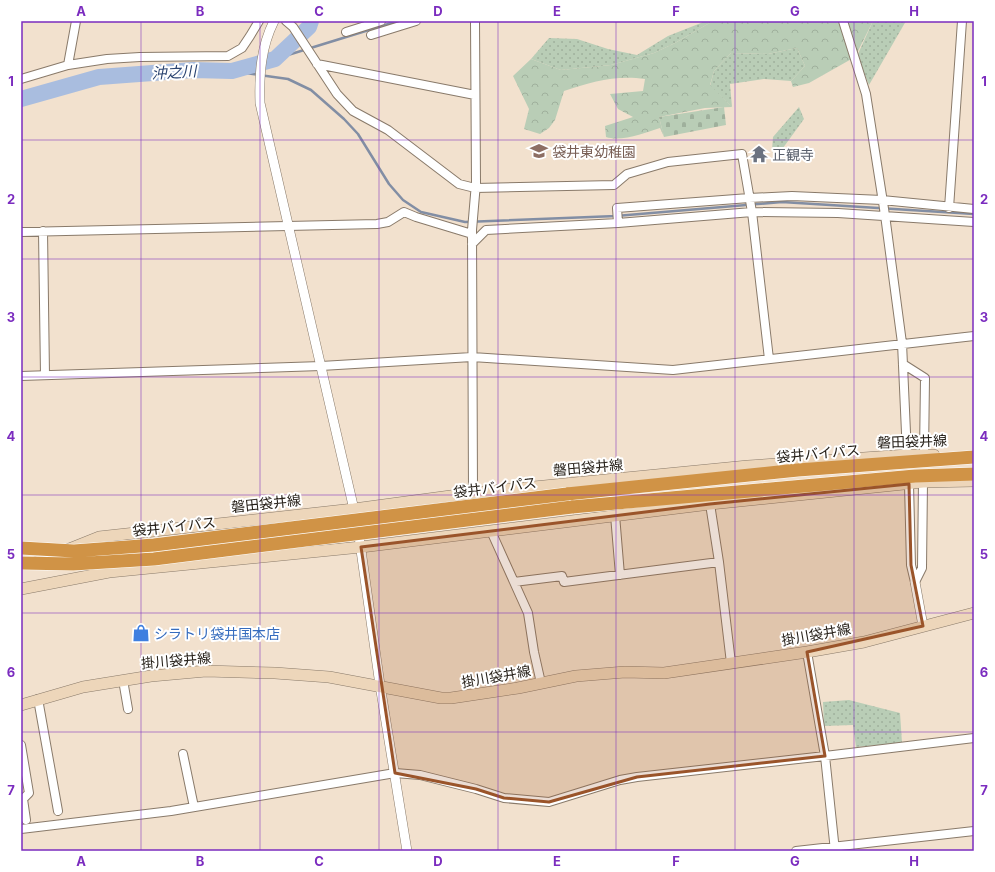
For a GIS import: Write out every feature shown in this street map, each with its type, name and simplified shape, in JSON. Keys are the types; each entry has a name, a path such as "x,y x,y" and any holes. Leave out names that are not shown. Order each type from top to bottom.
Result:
{"highway":[{"name":"袋井バイパス","path":"21,548 74,550 154,545 567,494 798,470 974,456"},
{"path":"21,563 73,564 154,559 572,508 915,476 974,474"}],"main road":[{"name":"磐田袋井線","path":"21,569 99,537 354,509 473,493 748,466 908,454 974,456"},
{"path":"21,589 109,572 361,547 710,504 922,482 974,481"},
{"name":"掛川袋井線","path":"21,704 82,687 151,676 206,671 329,676 441,698 451,698 518,688 576,676 625,672 664,672 807,652 864,642 974,613"}],"street":[{"path":"68,65 76,21"},
{"path":"21,79 68,65 107,59 228,56 242,48 259,21"},
{"path":"274,21 265,45 259,80 260,103 354,509 361,547 380,685 408,851"},
{"path":"286,21 293,27 337,94 353,111 388,130 459,184 475,188 614,185 627,174 668,162 742,154 752,210 769,359"},
{"path":"346,32 381,21"},
{"path":"371,35 416,21"},
{"path":"473,493 472,215 475,188 475,21"},
{"path":"844,21 866,94 883,207 902,344 908,454"},
{"path":"949,208 962,21"},
{"path":"318,64 475,95"},
{"path":"618,218 617,208 792,196 883,207 974,222"},
{"path":"472,244 486,230 618,218 752,210 804,212 883,207 974,209"},
{"path":"21,232 377,224 388,222 404,212 416,217 472,232"},
{"path":"43,231 45,375"},
{"path":"21,376 321,366 472,357 673,370 974,336"},
{"path":"903,364 925,378 924,455"},
{"path":"916,582 922,568 922,482"},
{"path":"909,484 911,565 916,582 923,626"},
{"path":"710,504 719,562 731,663"},
{"path":"615,515 620,575"},
{"path":"491,531 528,613 534,652 541,683"},
{"path":"514,582 562,576 564,582 719,562"},
{"path":"807,652 825,756 835,849"},
{"path":"124,680 128,709"},
{"path":"38,699 58,811"},
{"path":"21,828 171,811 395,773 420,776 476,788 504,798 549,802 620,780 637,777 974,738"},
{"path":"21,745 29,793 23,799 26,820"},
{"path":"183,754 194,807"},
{"path":"796,851 835,849 974,831"}],"highlighted area":[{"path":"909,484 911,565 923,626 807,652 825,756 637,777 549,802 504,798 476,789 395,773 361,547 710,504"}],"green space":[{"path":"706,21 713,21 675,43 654,53 611,65 561,70 531,59 549,38 577,39 608,49 637,55 668,36"},
{"path":"713,21 873,21 855,57 809,83 793,87 791,81 805,66 797,48 768,54 731,53 714,71 710,85 732,107 705,108 659,117 664,137 660,128 626,138 606,137 605,126 633,117 618,109 610,94 643,91 645,79 634,78 604,80 564,91 555,120 549,128 540,134 524,129 529,109 513,76 531,59 561,70 611,65 654,53 675,43"},
{"path":"873,21 906,21 869,85 857,56"},
{"path":"797,48 805,66 791,81 764,79 730,84 732,107 710,86 714,71 731,53 768,54"},
{"path":"724,107 726,125 664,137 659,117"},
{"path":"799,107 804,119 775,159 772,150 773,137"},
{"path":"849,700 900,713 902,743 856,747 853,725 824,726 823,702"}],"waterway":[{"name":"沖之川","path":"21,99 99,77 193,70 232,71 275,59 309,27 311,21"},
{"path":"275,59 398,21"},
{"path":"232,71 288,79 311,90 344,119 358,134 389,184 403,200 421,212 465,222 616,216 782,202 974,214"}],"place":[{"name":"袋井東幼稚園","path":"539,151"},
{"name":"正観寺","path":"759,154"},
{"name":"シラトリ袋井国本店","path":"141,633"}]}
